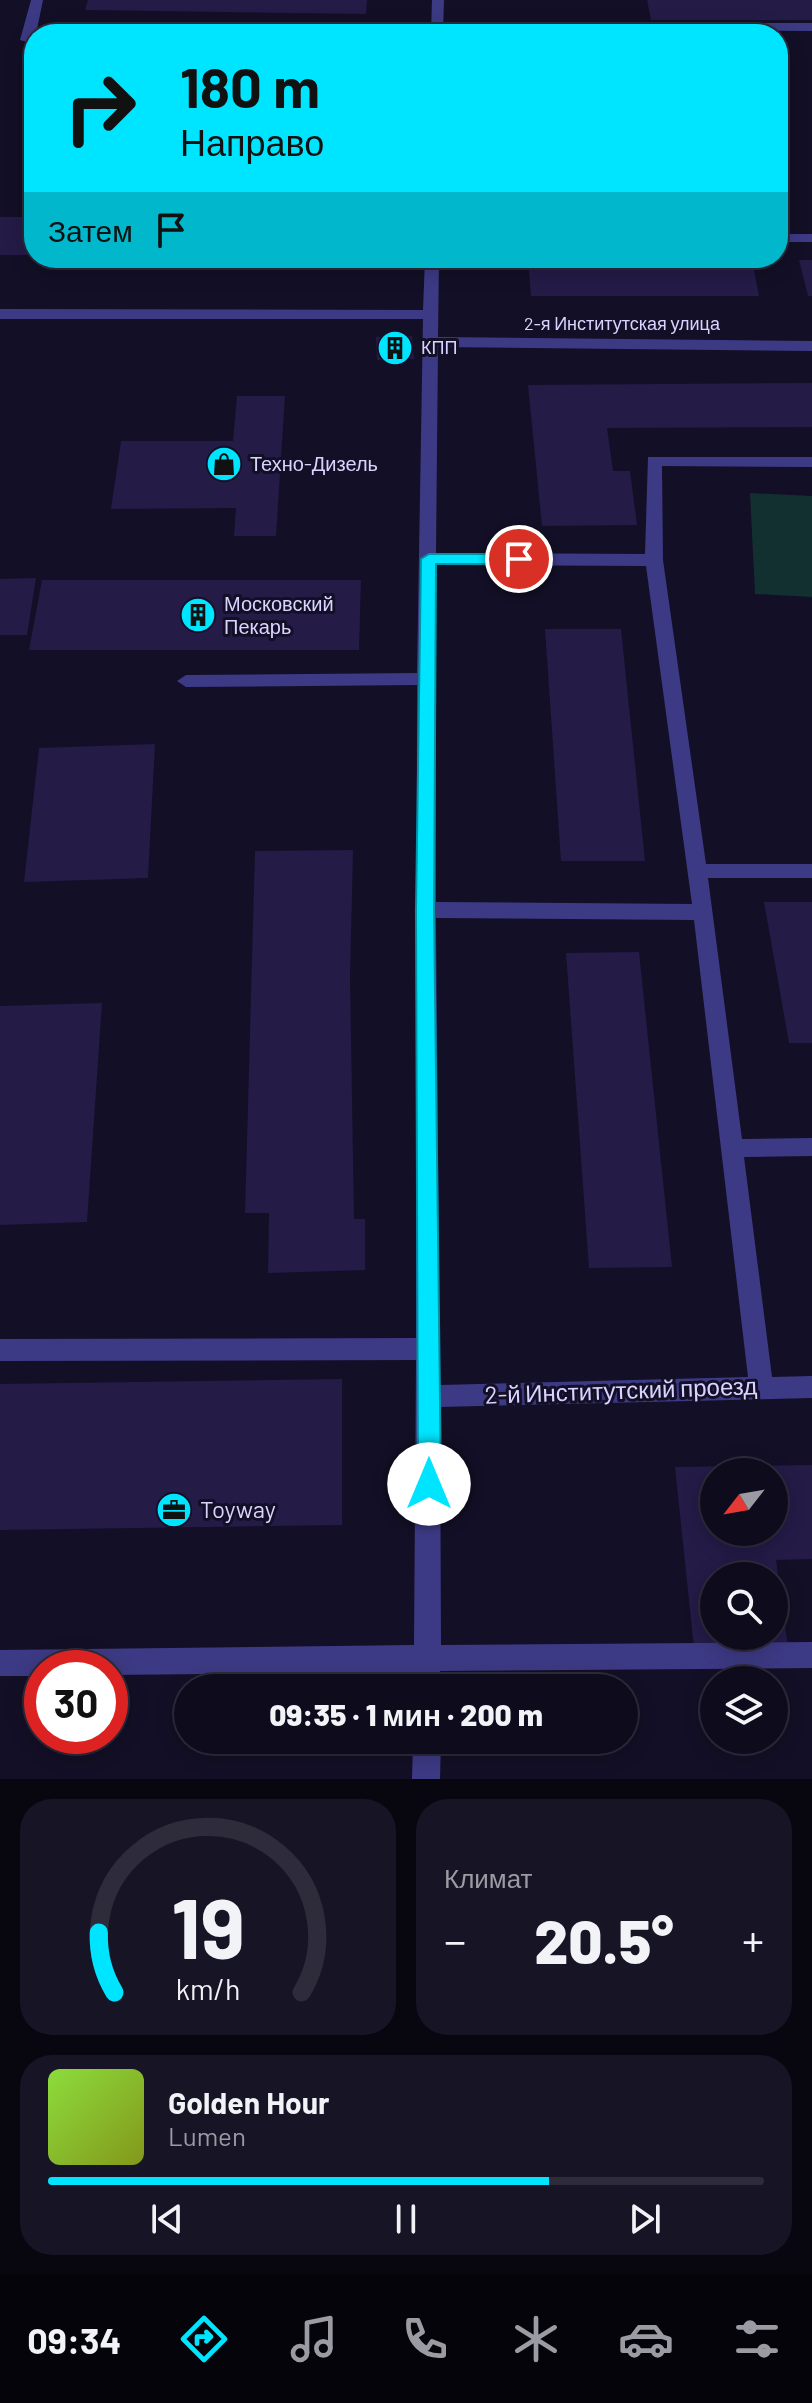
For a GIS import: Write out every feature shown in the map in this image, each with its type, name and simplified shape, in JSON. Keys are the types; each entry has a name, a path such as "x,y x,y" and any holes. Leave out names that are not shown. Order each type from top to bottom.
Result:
{"street":[{"path":"30,24 37,0"},
{"path":"437,24 438,0"},
{"path":"788,27 812,27"},
{"path":"788,238 812,238"},
{"path":"427,1674 430,1396 425,910 432,268"},
{"path":"0,314 430,315"},
{"name":"2-я Институтская улица","path":"431,342 812,346"},
{"path":"761,1388 698,871 654,560 654,461 812,462"},
{"path":"429,559 654,560"},
{"path":"186,681 426,679"},
{"path":"698,871 812,871"},
{"path":"425,910 703,912"},
{"path":"730,1148 812,1147"},
{"path":"0,1350 429,1349"},
{"name":"2-й Институтский проезд","path":"430,1396 812,1387"},
{"path":"0,1663 339,1657 812,1655"},
{"path":"426,1779 427,1754"}],"green space":[{"path":"750,493 812,496 812,597 755,594"}],"building":[{"path":"88,0 367,0 366,14 85,10"},
{"path":"647,0 812,0 812,20 651,20"},
{"path":"0,217 24,217 24,255 0,255"},
{"path":"799,260 812,260 812,296 808,296"},
{"path":"529,268 754,268 759,296 531,296"},
{"name":"КПП","path":"412,336 414,359 377,360 376,337"},
{"path":"812,383 812,427 607,428 613,471 630,471 637,525 542,526 528,385"},
{"path":"237,396 285,396 276,536 234,536 236,508 111,509 121,441 233,441"},
{"path":"36,578 27,635 0,635 0,579"},
{"name":"Московский Пекарь","path":"42,580 361,580 359,650 29,650"},
{"path":"545,629 621,629 645,861 561,861"},
{"path":"155,744 148,878 24,882 39,748"},
{"path":"353,850 350,977 354,1219 365,1219 365,1270 268,1273 269,1213 245,1213 255,851"},
{"path":"764,902 812,902 812,1043 789,1043"},
{"path":"639,952 672,1267 589,1268 566,953"},
{"path":"102,1003 87,1222 0,1225 0,1006"},
{"path":"342,1379 342,1525 0,1530 0,1384"},
{"path":"788,1465 812,1465 812,1559 700,1562 700,1648 694,1648 675,1467 700,1467 700,1546 788,1546"}],"place":[{"name":"КПП","path":"395,348"},
{"name":"Техно-Дизель","path":"224,464"},
{"name":"Московский Пекарь","path":"198,615"},
{"name":"Toyway","path":"174,1510"}],"route":[{"path":"429,1484 425,910 429,559 519,559"}]}
